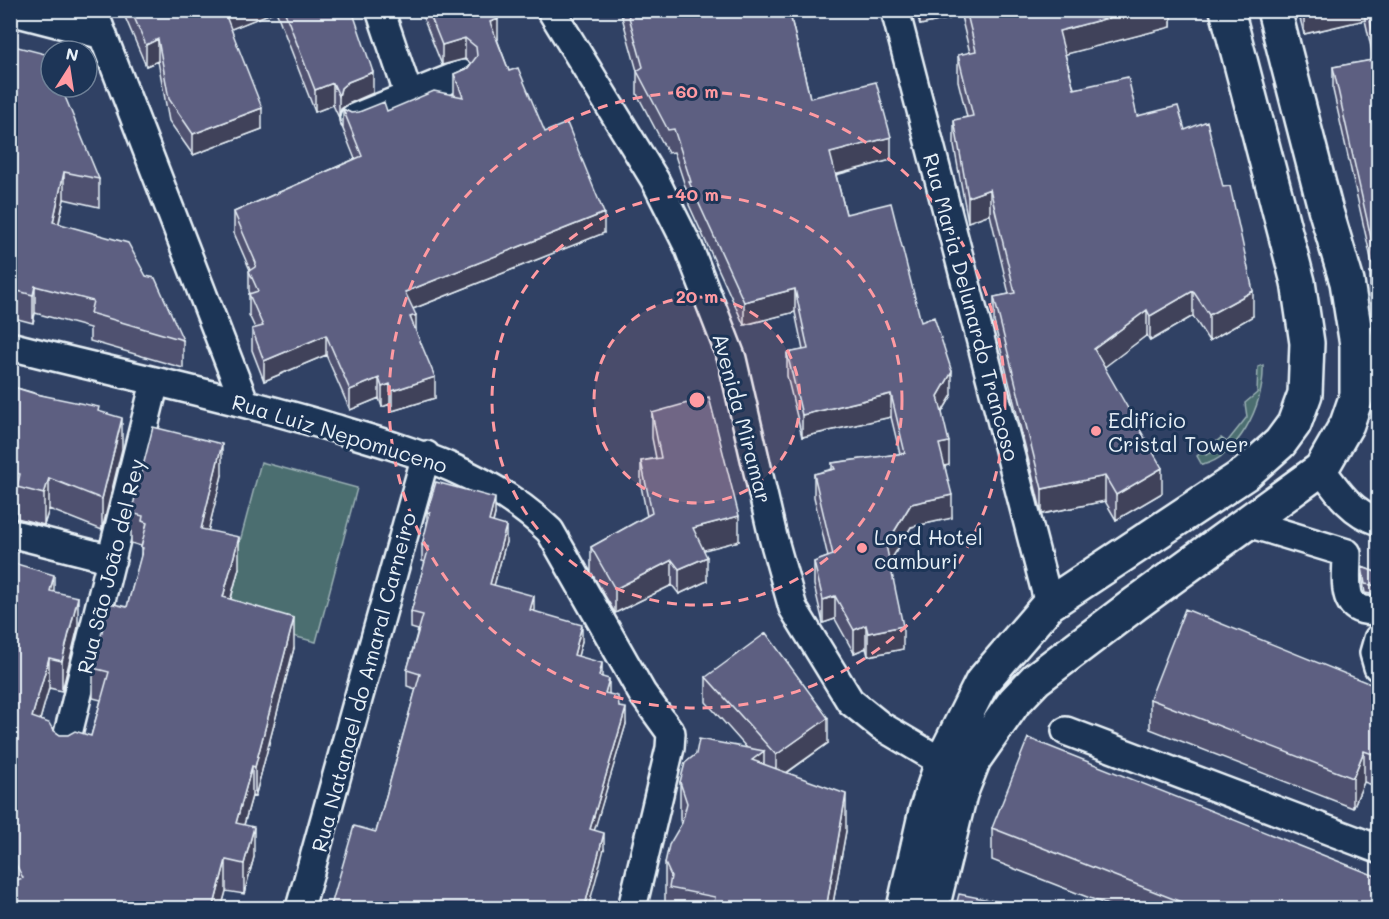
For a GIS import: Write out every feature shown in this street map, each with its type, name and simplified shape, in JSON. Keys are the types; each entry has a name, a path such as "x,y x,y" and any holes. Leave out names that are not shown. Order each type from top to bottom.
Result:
{"street":[{"path":"93,10 244,401"},
{"path":"380,10 409,96"},
{"name":"Avenida Miramar","path":"551,10 655,180 688,246 732,359 773,537 793,608 850,701 880,726 942,762"},
{"name":"Rua Maria Delunardo Trancoso","path":"895,10 1049,604"},
{"path":"904,909 926,811 942,762 982,682 1049,604 1245,474 1280,443 1294,424 1305,394 1307,343 1298,282 1227,10"},
{"path":"932,909 960,794 974,759 1014,702 1036,679 1321,470 1347,424 1357,395 1357,345 1347,282 1325,208 1274,10"},
{"path":"10,11 103,35"},
{"path":"354,118 462,74"},
{"name":"Rua Luiz Nepomuceno","path":"10,346 155,382 244,401 426,455 477,477 532,514 550,531 642,693 670,733 670,748 632,909"},
{"name":"Rua São João del Rey","path":"64,750 155,382"},
{"name":"Rua Natanael do Amaral Carneiro","path":"300,909 426,455"},
{"path":"1321,470 1345,501 1368,518 1378,521"},
{"path":"1248,523 1347,553 1349,599 1354,608 1365,612 1378,610"},
{"path":"10,533 112,559"},
{"path":"1378,639 1374,653 1378,667"},
{"path":"1066,731 1378,849"}],"green space":[{"path":"1263,365 1259,398 1246,428 1226,453 1202,465 1197,456 1202,452 1206,455 1213,452 1213,444 1221,438 1227,442 1247,417 1245,403 1257,393 1258,367"},
{"path":"261,462 357,488 316,642 220,617"}],"building":[{"path":"131,10 225,10 262,108 193,134 169,99 158,39 146,45"},
{"path":"284,10 352,10 373,72 348,82 341,88 339,96 333,83 315,90"},
{"path":"428,10 494,10 498,19 490,22 509,71 518,68 545,132 567,123 604,213 405,292 416,315 410,317 435,377 392,391 390,384 382,387 379,378 350,390 326,335 264,361 252,329 263,326 249,294 258,291 249,271 255,267 256,263 234,212 362,156 343,109 351,113 359,112 384,102 387,111 434,91 463,97 454,74 468,68 477,56 476,47 465,38 442,45"},
{"path":"627,10 789,10 810,98 876,82 891,137 830,153 846,214 891,203 921,322 934,317 952,372 938,396 949,442 939,444 952,495 911,504 886,545 903,626 868,633 866,625 854,630 835,596 823,600 814,562 833,555 814,474 835,469 832,463 905,453 891,394 802,415 787,353 808,349 795,289 744,302 689,182 691,182 674,129 668,130 637,71 643,67"},
{"path":"966,10 1138,10 1059,31 1074,89 1128,77 1137,116 1178,106 1185,130 1207,121 1223,187 1230,186 1253,291 1209,315 1193,291 1150,316 1147,310 1094,349 1162,468 1116,495 1105,476 1042,489 994,297 1015,293 990,189 968,197 954,120 973,116 958,55 976,51"},
{"path":"1368,10 1378,10 1378,58"},
{"path":"10,45 39,52 39,99 66,99 99,179 64,172 53,222 128,243 146,276 155,278 183,340 90,313 93,301 35,286 33,295 10,289"},
{"path":"1378,59 1378,269 1333,67"},
{"path":"1378,271 1378,308 1370,272"},
{"path":"1378,311 1378,337 1374,312"},
{"path":"10,386 36,394 99,407 98,411 122,418 102,499 49,478 44,494 17,487 20,474 10,471"},
{"path":"709,397 739,516 693,528 707,557 679,569 672,560 615,589 591,547 652,513 641,461 661,458 652,413"},
{"path":"153,427 222,444 201,529 239,537 223,597 294,618 255,767 252,766 236,823 254,827 244,864 226,860 213,909 23,909 10,884 10,882 23,878 10,853 10,562 54,575 50,591 78,597 62,661 49,658 32,717 49,723 60,735 68,735 75,731 91,736 109,672 93,668 109,603 127,607 143,548 141,547 147,523 142,521 143,516 131,513"},
{"path":"436,482 495,498 489,521 506,526 490,584 534,596 530,610 582,625 574,655 602,663 599,676 609,679 605,693 618,696 619,707 626,708 590,829 604,833 584,909 330,909 354,826 376,832 420,674 407,670 423,615 411,612 429,547 422,545 430,513 427,512"},
{"path":"1362,567 1378,573 1378,586 1365,584"},
{"path":"1185,609 1378,687 1378,756 1364,751 1353,778 1150,699"},
{"path":"766,633 828,718 776,755 706,677"},
{"path":"1028,738 1378,877 1378,909 1199,909 992,828"},
{"path":"699,739 764,751 752,760 846,794 826,909 713,909 715,897 669,888 671,876 665,863 669,845 682,823 687,803 680,782 685,763 696,754"},
{"path":"959,894 1010,904 1010,909 948,909 950,901 957,902"}],"place":[{"name":"Edifício Cristal Tower","path":"1096,431"},
{"name":"Lord Hotel camburi","path":"862,548"}]}
